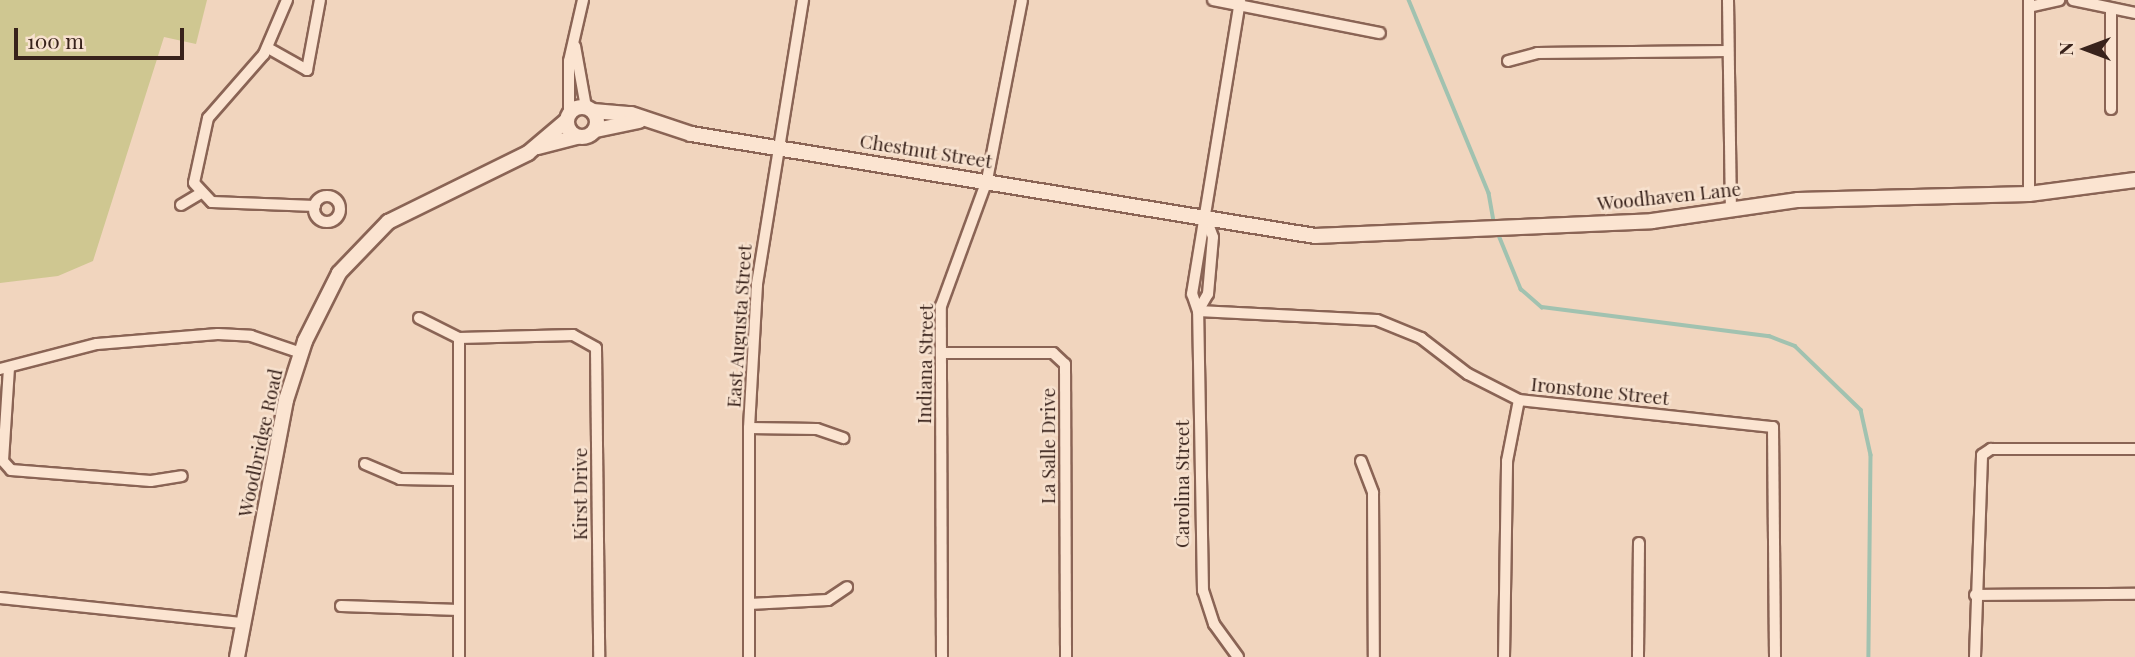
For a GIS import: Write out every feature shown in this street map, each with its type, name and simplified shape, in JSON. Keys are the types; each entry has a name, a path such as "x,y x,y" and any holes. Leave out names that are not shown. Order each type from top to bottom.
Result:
{"street":[{"path":"287,0 268,48 208,118 194,177 199,194 212,202 314,206"},
{"path":"268,48 307,70 320,0"},
{"path":"577,137 568,117 583,0"},
{"name":"East Augusta Street","path":"749,657 749,428 760,257 803,0"},
{"name":"Indiana Street","path":"942,657 941,306 987,180 1022,0"},
{"path":"1213,0 1240,2 1380,33"},
{"path":"1728,0 1731,209"},
{"path":"2029,194 2029,3 2059,0"},
{"path":"2073,0 2111,12 2135,13"},
{"name":"Carolina Street","path":"1234,653 1210,614 1200,568 1198,311 1192,294 1197,235 1207,220 1240,2"},
{"path":"2111,12 2111,109"},
{"path":"575,46 596,130"},
{"path":"1508,61 1537,53 1728,51"},
{"path":"568,117 589,109"},
{"name":"Chestnut Street","path":"589,109 631,114 639,121"},
{"name":"Woodbridge Road","path":"537,148 568,117"},
{"name":"Chestnut Street","path":"577,137 639,121 778,148 987,180 1207,220"},
{"name":"Woodbridge Road","path":"237,657 279,431 301,353 333,282 370,236 413,207 537,148 577,137"},
{"name":"Woodhaven Lane","path":"1207,220 1315,236 1652,221 1798,200 2029,194 2135,180"},
{"path":"181,205 199,194"},
{"name":"Carolina Street","path":"1198,311 1209,282 1213,237 1207,220"},
{"name":"Ironstone Street","path":"1198,311 1377,320 1421,338 1468,374 1518,400 1769,425 1775,435 1774,657"},
{"path":"419,318 459,338 455,480 459,657"},
{"path":"182,476 151,481 11,470 3,461 5,369 97,344 218,334 251,336 301,353"},
{"name":"Kirst Drive","path":"459,338 583,338 598,354 599,657"},
{"name":"La Salle Drive","path":"941,353 1053,353 1065,364 1066,657"},
{"path":"1504,657 1507,461 1518,400"},
{"path":"749,428 817,429 843,438"},
{"path":"1975,657 1975,595 1982,455 1991,449 2135,449"},
{"path":"1361,461 1373,493 1374,657"},
{"path":"365,464 400,479 455,480"},
{"path":"1638,657 1639,543"},
{"path":"749,604 828,600 847,587"},
{"path":"1975,595 2135,594"},
{"path":"0,598 244,623"},
{"path":"341,606 459,610"}],"shaded area":[{"path":"0,0 207,0 196,44 164,37 93,261 58,276 0,283"}],"waterway":[{"path":"1409,0 1489,193 1495,226"},
{"path":"1498,233 1521,289 1542,307 1769,336 1795,346 1861,410 1871,455 1869,657"}]}
